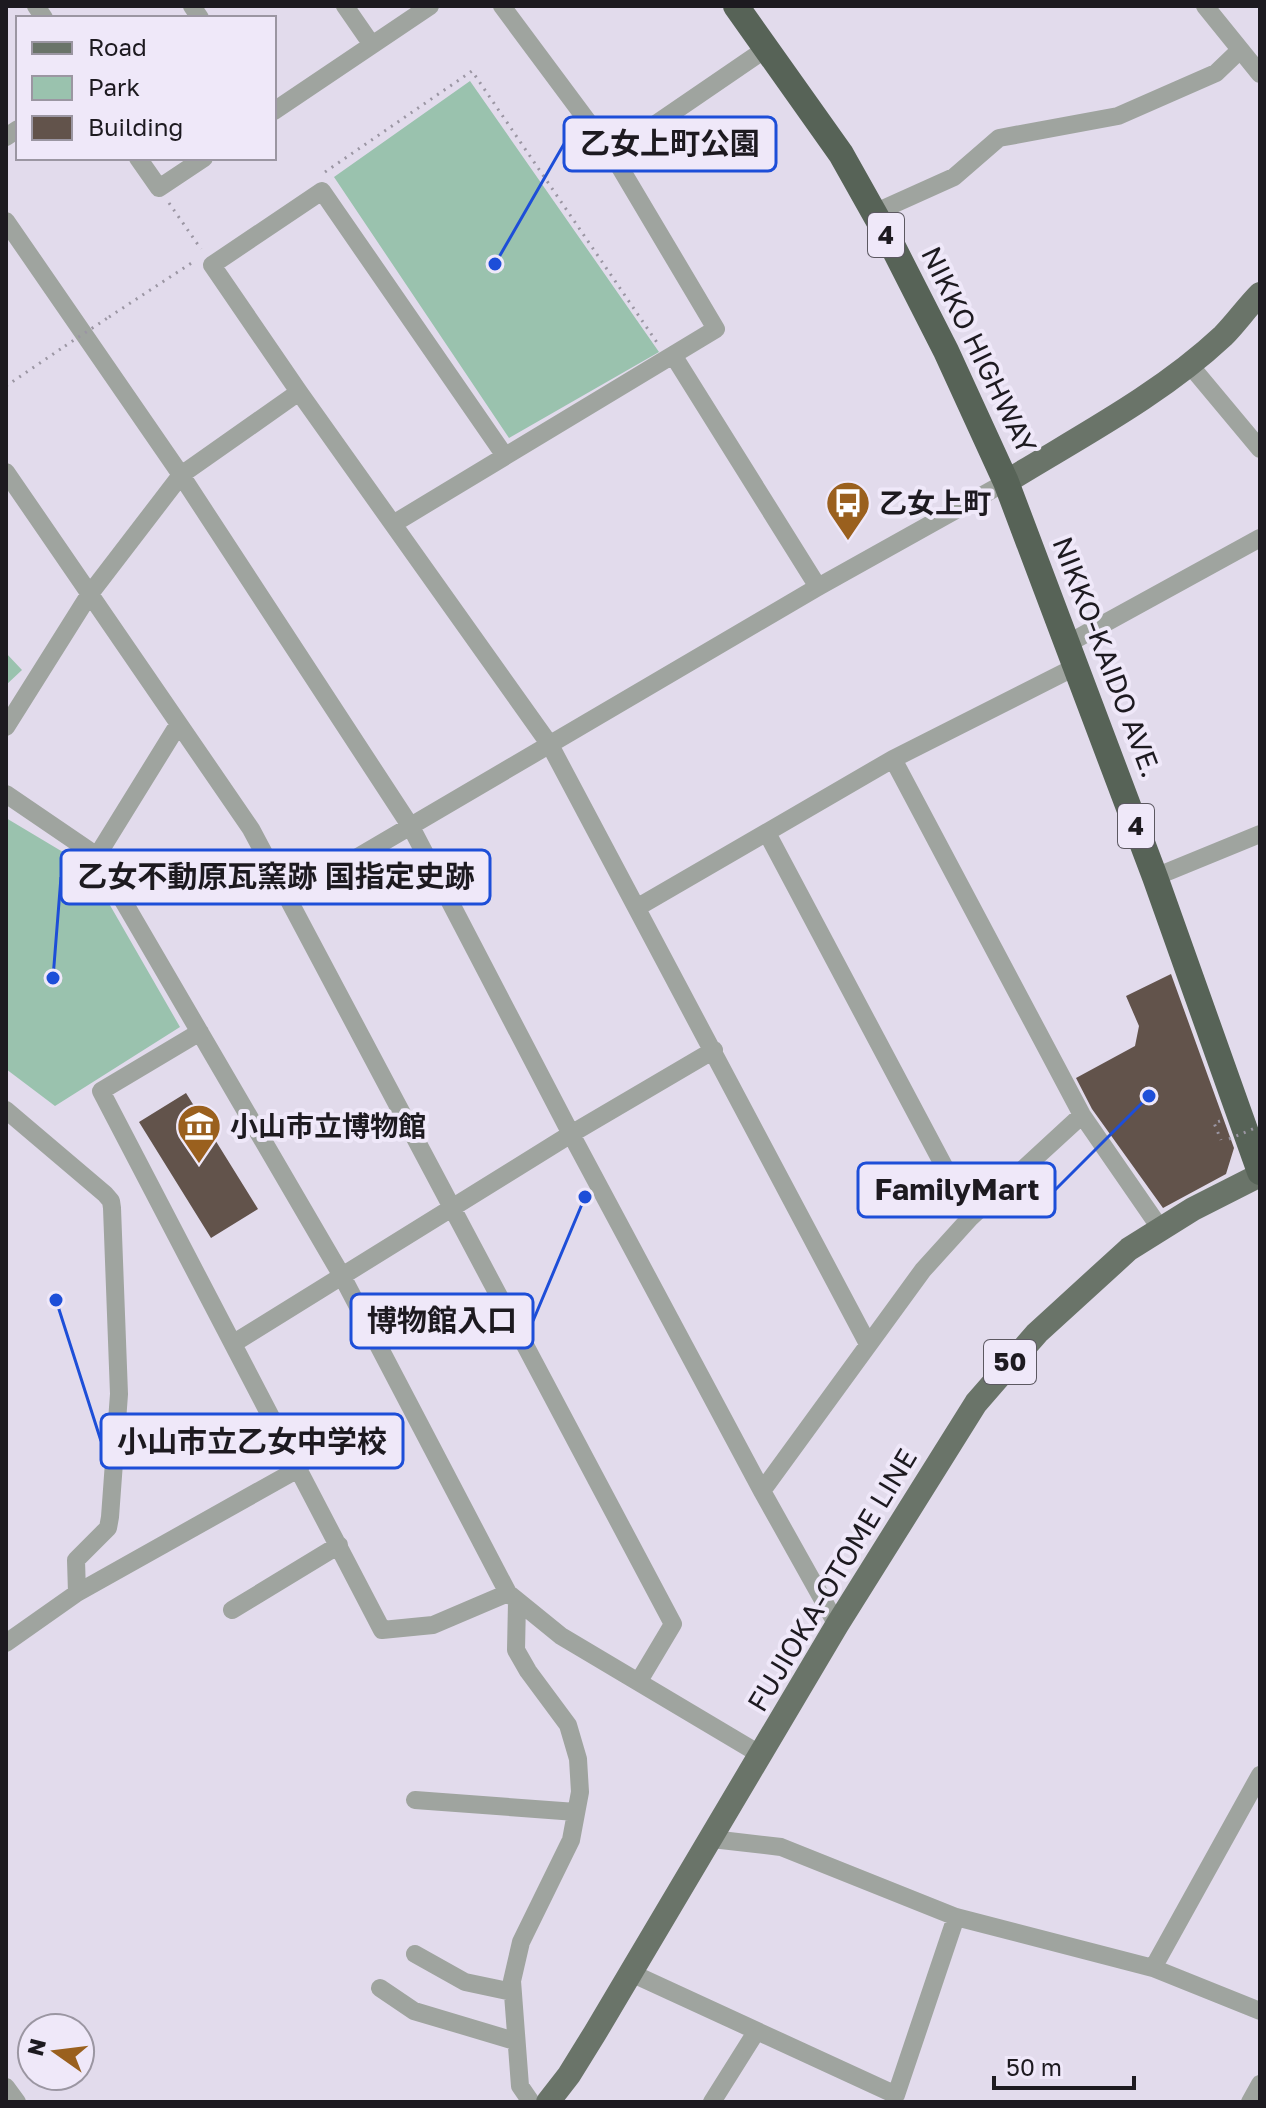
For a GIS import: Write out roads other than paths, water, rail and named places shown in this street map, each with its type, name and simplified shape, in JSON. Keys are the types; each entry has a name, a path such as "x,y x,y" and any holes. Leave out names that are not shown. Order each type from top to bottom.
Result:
{"highway":[{"name":"NIKKO HIGHWAY","path":"736,6 841,154 946,351 1006,482"},
{"name":"NIKKO-KAIDO AVE.","path":"1006,482 1155,877 1260,1174"}],"main road":[{"path":"1006,482 1131,405 1189,364 1224,335 1260,294"},
{"name":"FUJIOKA-OTOME LINE","path":"548,2102 569,2075 631,1973 837,1625 984,1394 1037,1333 1129,1249 1160,1228 1260,1174"}],"street":[{"path":"345,6 372,45"},
{"path":"276,110 430,6"},
{"path":"393,524 716,329 612,154 502,6"},
{"path":"1205,6 1260,74"},
{"path":"612,154 767,48"},
{"path":"874,213 954,177 999,138 1118,116 1216,73 1240,50"},
{"path":"139,160 159,188 201,160"},
{"path":"505,456 322,191 209,260 550,745 868,1344"},
{"path":"6,221 181,475 411,827 571,1134 837,1625"},
{"path":"670,357 818,587"},
{"path":"1189,364 1260,449"},
{"path":"6,727 89,595 181,475 299,392"},
{"path":"6,472 251,829 673,1624 639,1681"},
{"path":"288,898 818,587 1006,482"},
{"path":"638,907 1071,655 1260,538"},
{"path":"97,856 178,725"},
{"path":"893,759 1082,1115 1160,1228"},
{"path":"6,794 97,856 342,1276 512,1597 561,1636 761,1755"},
{"path":"767,833 971,1217"},
{"path":"1155,877 1260,834"},
{"path":"200,1032 101,1091 382,1630 433,1625 512,1597"},
{"path":"234,1343 571,1134 714,1050"},
{"path":"6,1110 111,1201 119,1394 110,1517 108,1528 76,1560 77,1593"},
{"path":"762,1491 923,1270 971,1217 1082,1115"},
{"path":"6,1643 77,1593 300,1468"},
{"path":"232,1610 339,1545"},
{"path":"512,1597 516,1650 568,1725 578,1759 580,1792 571,1840 521,1942 512,1981 520,2086 531,2102"},
{"path":"1153,1968 1260,1775"},
{"path":"415,1800 576,1812"},
{"path":"712,1839 781,1847 956,1917 1153,1968 1260,2011"},
{"path":"631,1973 896,2095 956,1917"},
{"path":"415,1954 465,1982 512,1992"},
{"path":"380,1988 414,2011 515,2041"},
{"path":"712,2102 756,2032"},
{"path":"1250,2102 1260,2084"},
{"path":"6,2087 17,2102"}],"place":[{"name":"乙女上町公園","path":"495,264"},
{"name":"乙女上町","path":"848,542"},
{"name":"乙女不動原瓦窯跡 国指定史跡","path":"53,978"},
{"name":"FamilyMart","path":"1149,1096"},
{"name":"小山市立博物館","path":"199,1165"},
{"name":"博物館入口","path":"585,1197"},
{"name":"小山市立乙女中学校","path":"56,1300"}]}
